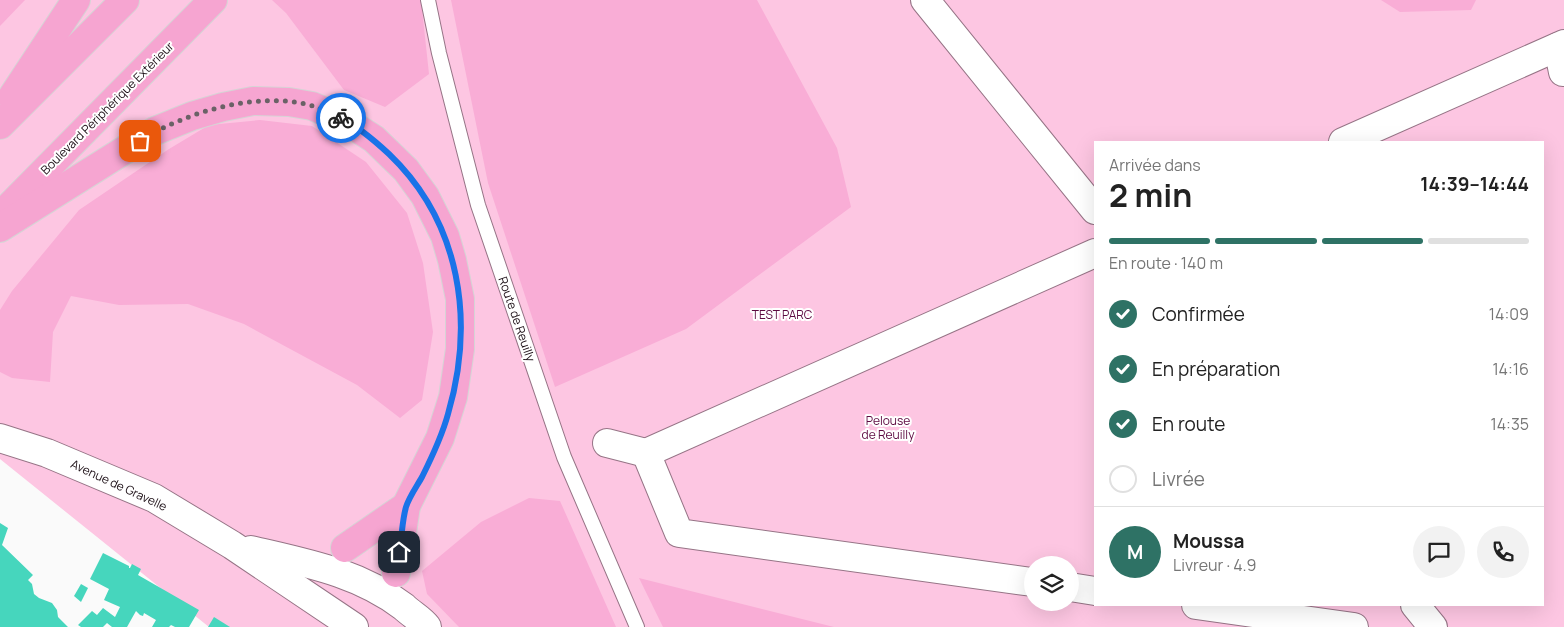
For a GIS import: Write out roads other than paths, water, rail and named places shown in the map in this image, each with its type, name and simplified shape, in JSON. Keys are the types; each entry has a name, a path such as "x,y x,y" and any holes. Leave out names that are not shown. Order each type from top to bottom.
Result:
{"highway":[{"path":"0,115 76,0"},
{"path":"0,125 126,0"},
{"name":"Boulevard Périphérique Extérieur","path":"0,216 213,0"},
{"path":"0,228 155,131 192,116 223,107 254,101 289,102 312,106 343,119 374,139 406,170 425,196 445,236 460,299 460,349 448,416 429,463 406,506 395,586"},
{"path":"345,548 406,506"}],"street":[{"path":"925,0 1094,209"},
{"path":"1345,141 1562,54"},
{"path":"607,443 646,453 1094,253"},
{"name":"Avenue de Gravelle","path":"0,438 47,453 154,498 232,545 354,627"},
{"path":"646,453 679,533 1024,581"},
{"name":"Avenue de Gravelle","path":"232,545 319,566 367,584 395,586 427,627"},
{"path":"319,566 345,548"},
{"path":"395,586 395,627"},
{"path":"1079,588 1094,591"},
{"path":"1203,606 1354,627"},
{"path":"1416,606 1433,627"}],"lane":[{"name":"Route de Reuilly","path":"428,0 439,53 478,205 564,457 637,627"}],"park label":[{"name":"TEST PARC","path":"782,314"},
{"name":"Pelouse de Reuilly","path":"888,427"}]}
